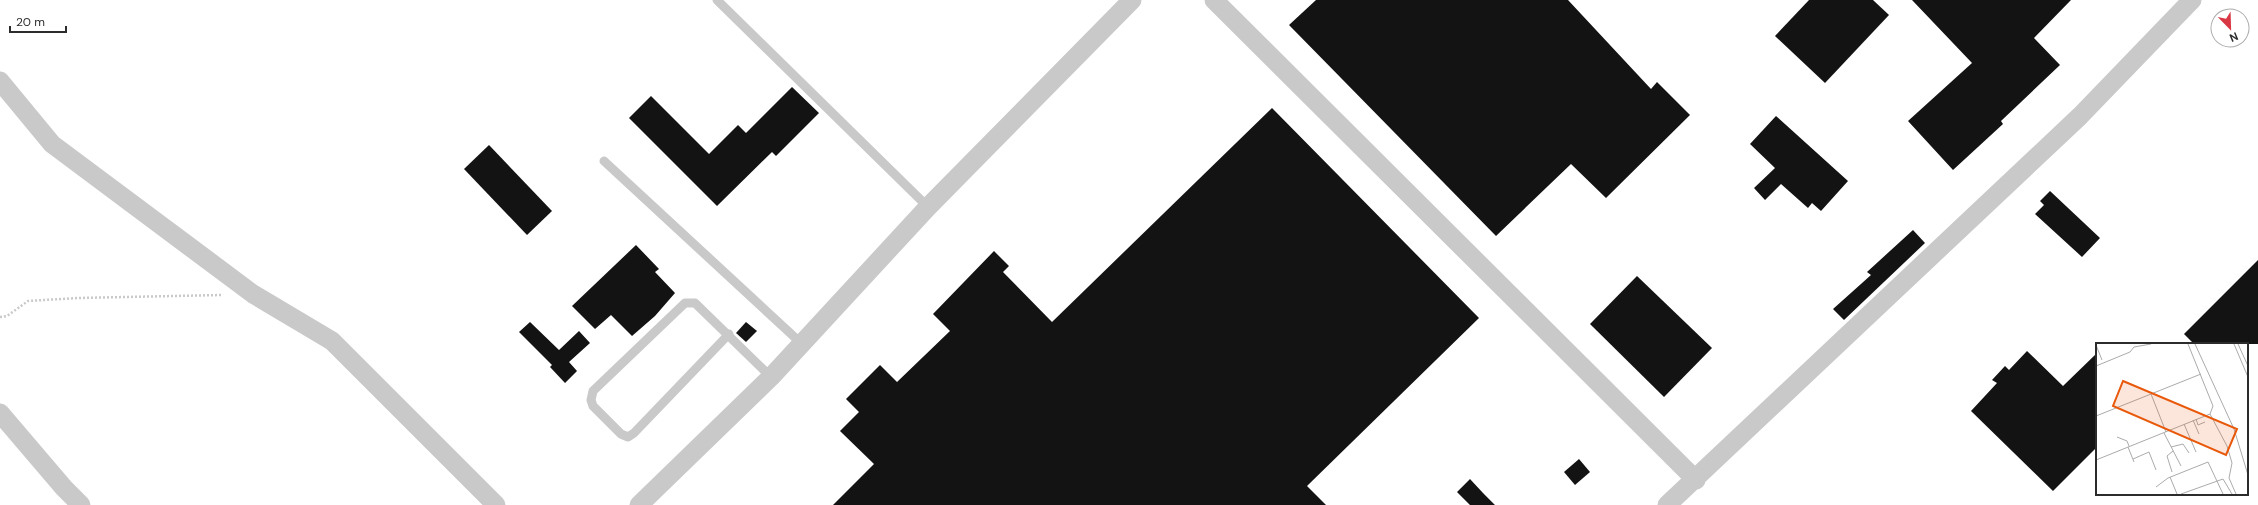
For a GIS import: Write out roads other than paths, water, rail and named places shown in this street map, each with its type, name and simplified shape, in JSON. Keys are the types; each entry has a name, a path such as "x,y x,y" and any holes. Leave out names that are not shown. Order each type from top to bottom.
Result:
{"street":[{"path":"639,505 771,377 928,207 1132,0"},
{"path":"1214,0 1696,480"},
{"path":"1667,505 1696,480 2080,116 2192,0"},
{"path":"0,81 52,144 253,294 332,341 496,505"},
{"path":"0,413 80,505"}],"lane":[{"path":"717,0 928,207"},
{"path":"604,161 802,344"},
{"path":"729,334 634,433 628,437 621,434 594,406 591,400 593,391 685,303 695,303 729,334 771,377"}]}
